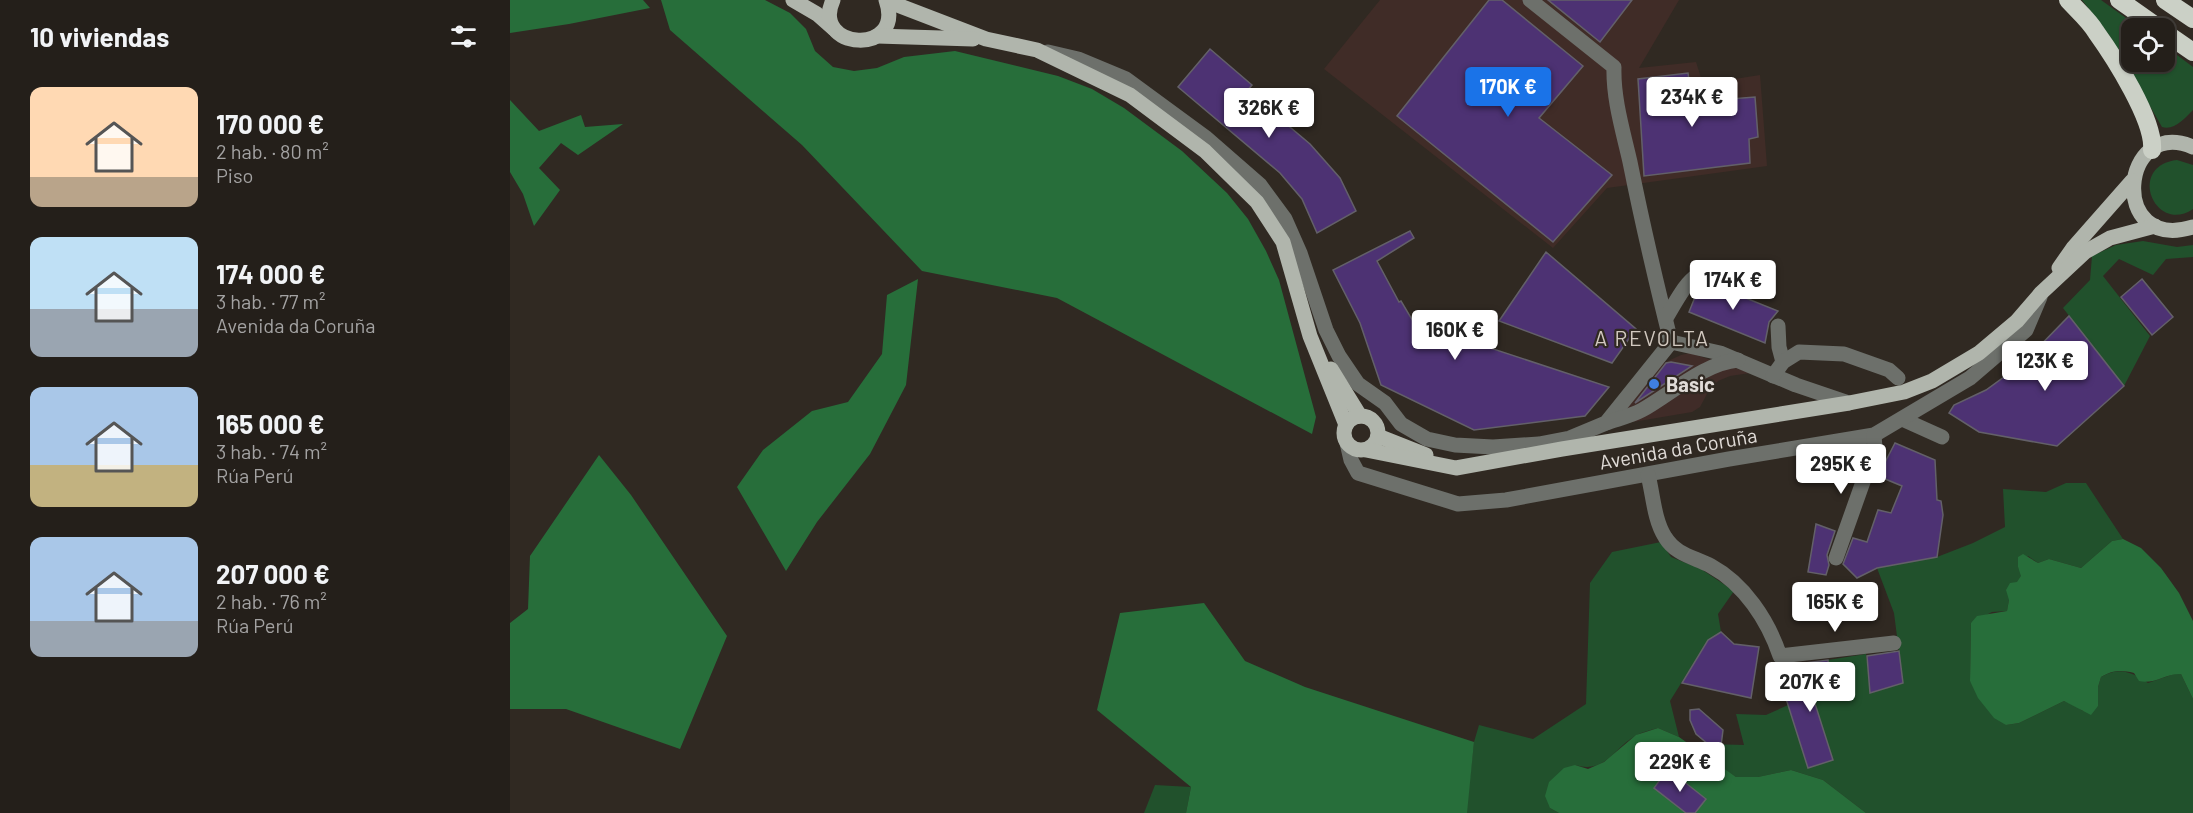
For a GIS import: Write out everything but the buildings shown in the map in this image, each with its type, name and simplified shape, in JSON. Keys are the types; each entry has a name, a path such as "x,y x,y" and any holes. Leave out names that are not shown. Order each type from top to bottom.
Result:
{"highway":[{"path":"2068,0 2096,31 2147,117 2153,140 2152,150"},
{"path":"2119,0 2145,18"},
{"path":"2166,0 2193,19"},
{"path":"2175,40 2193,52"}],"main road":[{"path":"793,0 817,14 844,38"},
{"path":"833,0 830,14 832,23 844,38"},
{"path":"877,36 889,17 887,0"},
{"name":"Avenida da Coruña","path":"887,0 986,39 1037,50 1130,95 1204,151 1257,202 1283,242 1310,336 1346,425"},
{"name":"Avenida da Coruña","path":"844,38 861,42 877,36 986,39"},
{"path":"2191,142 2174,143 2152,150 2136,169 2132,181 2132,194 2144,218 2155,226 2168,231 2182,231 2193,227"},
{"path":"2041,293 2073,248 2132,181"},
{"path":"2041,293 2085,252 2110,238 2155,226"},
{"name":"Avenida da Coruña","path":"1366,450 1456,468 1904,392 1932,381 1978,353 2017,321 2041,293"},
{"name":"Avenida da Coruña","path":"1310,336 1360,416"},
{"path":"1360,416 1366,416 1375,423 1378,436 1373,446 1366,450 1356,449 1347,443 1344,436 1346,425 1351,419 1360,416"},
{"path":"1378,436 1456,468"}],"street":[{"path":"1530,0 1614,67 1614,83 1627,148 1671,342 1695,345 1849,403"},
{"name":"Avenida da Coruña","path":"1037,50 1078,59 1126,79 1205,137 1260,185 1285,219 1300,253 1326,330 1339,356 1358,384 1386,404 1401,424 1426,439 1455,445 1539,444 1570,438"},
{"path":"1666,318 1679,295 1696,276 1716,268 1747,272"},
{"name":"Avenida da Coruña","path":"1347,443 1351,460 1358,473 1458,504 1506,500 1874,435 1970,378 2026,330 2041,293"},
{"path":"1778,326 1779,347 1783,362"},
{"name":"Avenida da Coruña","path":"1474,464 1570,438 1606,423 1671,342"},
{"path":"1773,376 1783,362 1799,352 1844,354 1889,370 1898,378"},
{"path":"1606,423 1641,411 1674,388 1708,370 1738,360"},
{"path":"1902,419 1942,436"},
{"path":"1836,558 1875,448 1874,435"},
{"path":"1648,475 1665,537 1680,553 1712,566 1737,585 1757,609 1773,634 1780,656 1894,643"}],"shaded area":[{"path":"1380,0 1679,0 1639,68 1696,62 1703,84 1760,75 1767,166 1607,188 1553,248 1324,69"},
{"path":"1690,353 1750,373 1730,376 1718,381 1709,390 1700,407 1692,412 1615,425 1655,367"}],"green space":[{"path":"510,0 643,0 650,8 510,33"},
{"path":"661,0 765,0 790,13 806,29 815,51 833,67 854,71 877,68 904,57 955,51 1058,76 1092,89 1124,108 1182,151 1227,193 1248,219 1279,280 1316,417 1312,434 1057,298 922,271 802,145 670,30"},
{"path":"2082,0 2101,0 2126,18 2121,18 2121,56 2109,35"},
{"path":"2175,54 2193,67 2193,110 2175,125 2162,127 2130,72 2175,72"},
{"path":"510,100 539,131 581,115 585,127 623,124 578,155 561,143 539,168 560,190 534,226 523,194 510,172"},
{"path":"2177,160 2193,165 2193,209 2179,215 2167,213 2158,207 2152,196 2150,185 2153,174 2161,165"},
{"path":"2143,241 2177,247 2193,245 2193,257 2166,259 2153,275 2119,259 2103,276 2150,336 2124,386 2063,308 2090,280 2092,256 2116,245"},
{"path":"918,279 906,385 870,454 817,522 786,571 737,487 763,450 812,411 848,402 882,354 887,295"},
{"path":"599,455 631,495 727,636 680,749 566,709 510,709 510,623 528,609 530,556"},
{"path":"2066,483 2086,483 2123,539 2112,541 2081,568 2049,559 2038,563 2028,556 2018,567 2022,576 2009,600 2007,611 1992,612 1971,623 1970,681 2006,725 2019,723 2064,701 2083,711 2098,706 2098,687 2101,677 2114,672 2131,673 2148,683 2174,674 2181,674 2193,699 2193,813 1866,813 1823,780 1791,770 1758,777 1736,777 1715,764 1708,744 1744,745 1736,714 1766,715 1788,705 1808,767 1832,760 1810,688 1830,688 1828,660 1866,654 1871,693 1903,683 1894,613 1877,568 1937,557 2005,527 2003,489 2046,492"},
{"path":"2123,539 2141,548 2161,568 2179,593 2193,621 2193,699 2181,674 2144,682 2139,681 2134,673 2117,671 2101,677 2098,687 2098,706 2091,715 2064,701 2019,723 2006,725 1994,718 1978,698 1970,681 1971,623 1977,616 2007,611 2009,600 2006,590 2010,583 2017,582 2021,576 2018,557 2023,554 2038,563 2049,559 2081,568 2112,541"},
{"path":"1661,542 1671,557 1701,569 1734,591 1718,614 1721,632 1708,640 1670,701 1679,737 1658,728 1635,736 1601,763 1585,767 1575,765 1550,808 1559,813 1466,813 1474,742 1479,725 1533,739 1586,704 1590,583 1612,552"},
{"path":"1204,603 1245,661 1305,687 1474,742 1467,813 1186,813 1191,787 1097,710 1120,613"},
{"path":"1658,728 1679,737 1736,777 1758,777 1791,770 1823,780 1866,813 1559,813 1550,808 1545,796 1549,782 1564,768 1575,765 1588,769 1604,762 1636,735"},
{"path":"1155,785 1191,787 1186,813 1144,813"}],"place":[{"name":"Basic","path":"1654,384"}],"district":[{"name":"A REVOLTA","path":"1652,337"}]}
